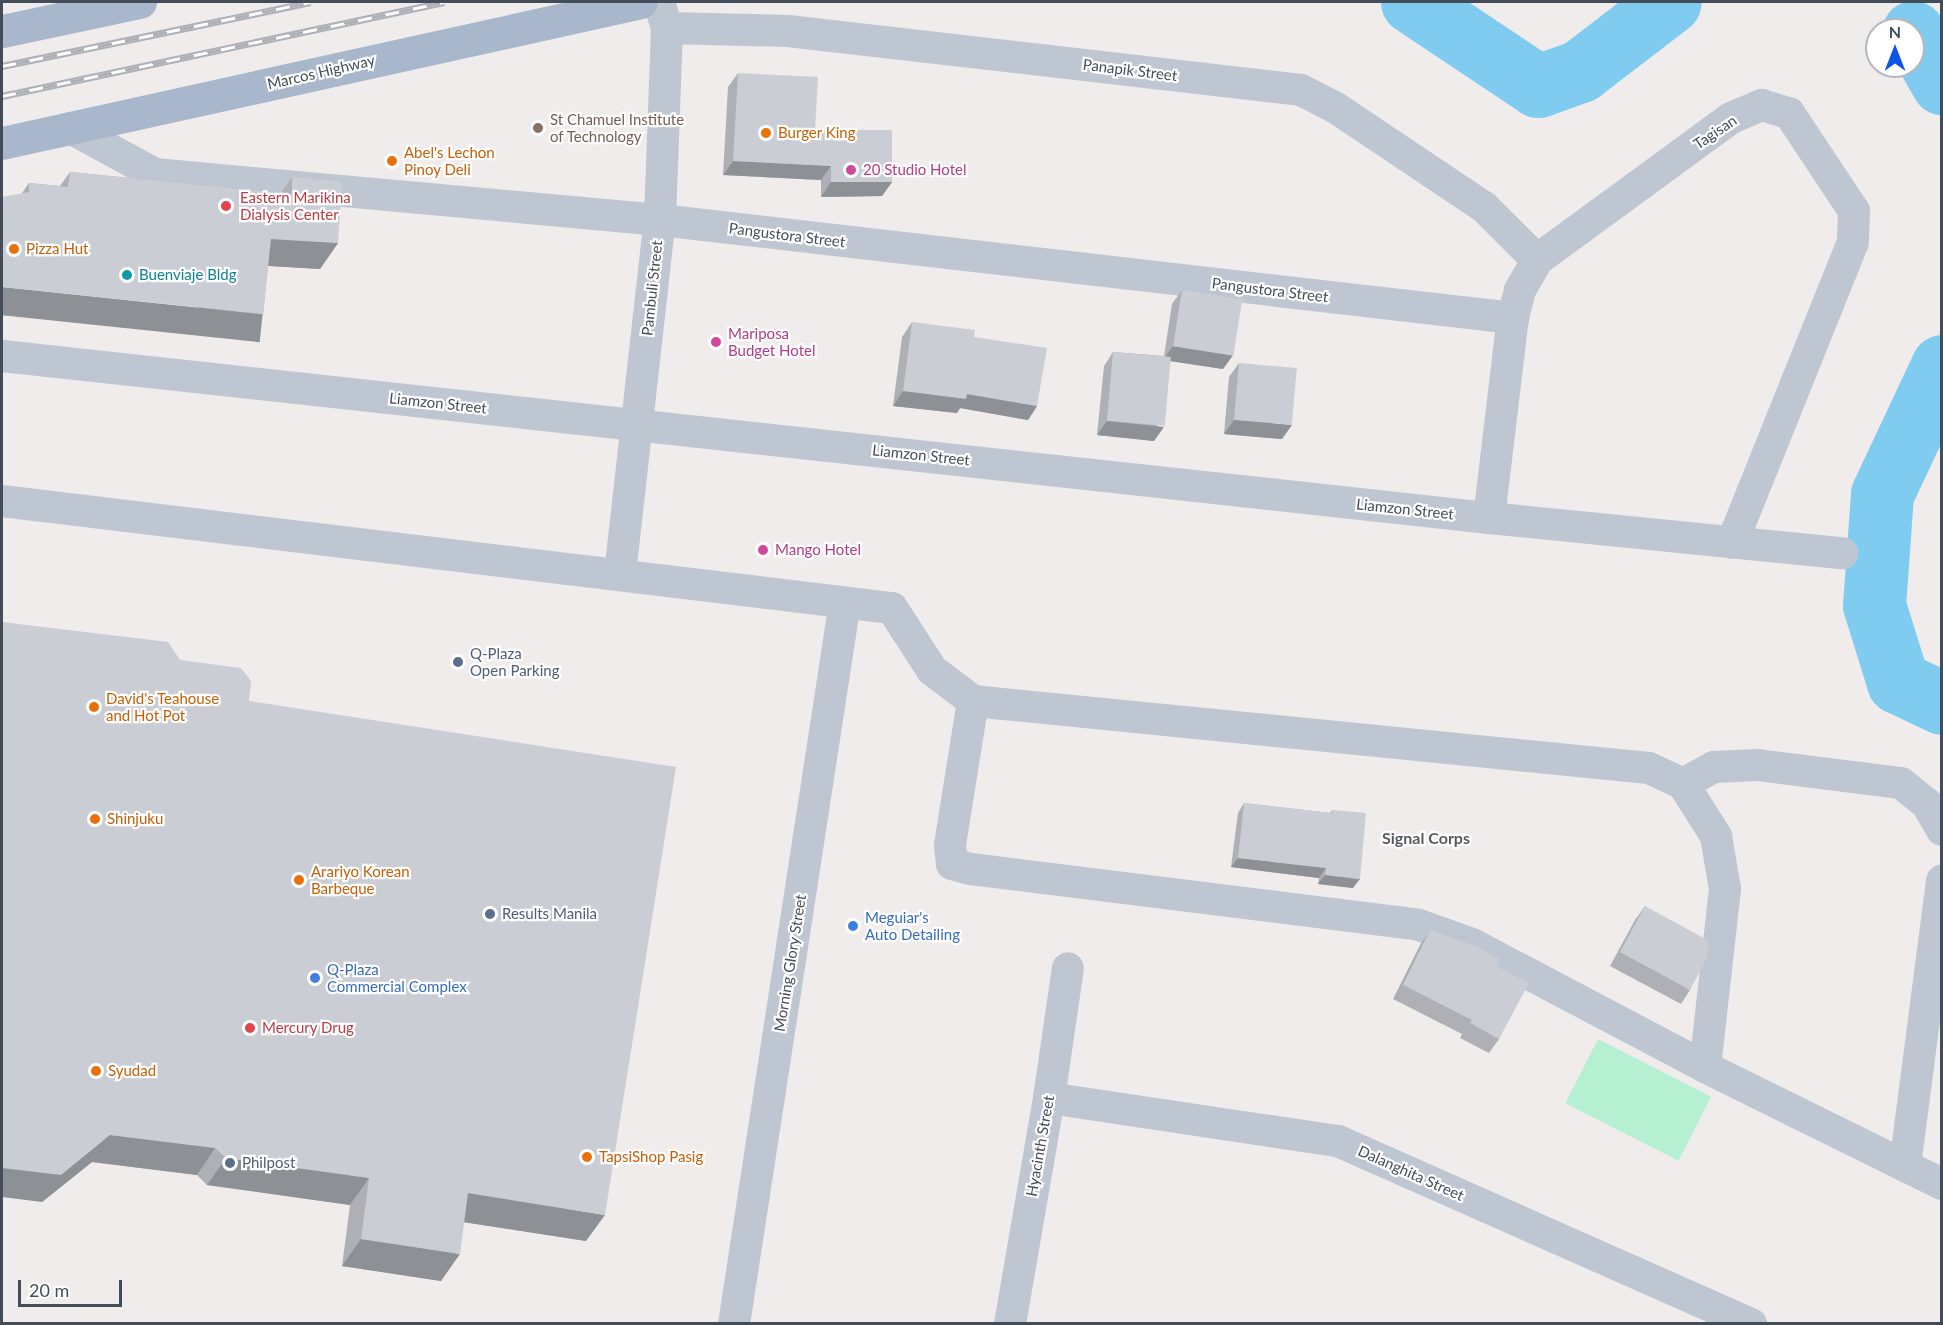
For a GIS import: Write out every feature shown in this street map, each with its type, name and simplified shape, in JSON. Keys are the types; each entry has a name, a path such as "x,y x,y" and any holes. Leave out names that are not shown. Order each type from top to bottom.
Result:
{"main road":[{"path":"2,31 140,2"},
{"name":"Marcos Highway","path":"2,143 641,2"}],"street":[{"name":"Pambuli Street","path":"620,574 660,220 663,15"},
{"name":"Panapik Street","path":"663,15 1302,90 1336,108 1484,207 1538,260"},
{"name":"Tagisan","path":"1489,518 1513,318 1520,290 1538,260 1731,118 1762,105 1789,113 1854,212 1853,242 1732,543"},
{"name":"Pangustora Street","path":"70,128 155,174 660,220 1513,318"},
{"name":"Liamzon Street","path":"2,356 1489,518 1842,553"},
{"path":"2,501 892,608 932,670 973,701 1649,768 1683,784 1716,836 1725,889 1705,1067"},
{"name":"Morning Glory Street","path":"734,1323 845,602"},
{"path":"973,701 950,845 952,864 970,869 1419,925 1472,944 1705,1067 1941,1184"},
{"path":"1683,784 1714,767 1758,765 1901,783 1927,804 1941,830"},
{"path":"1905,1166 1941,880"},
{"name":"Hyacinth Street","path":"1010,1323 1049,1098 1068,968"},
{"name":"Dalanghita Street","path":"1049,1098 1338,1141 1751,1323"}],"green space":[{"path":"1598,1039 1711,1097 1678,1161 1565,1103"}],"building":[{"path":"738,73 818,77 815,130 892,130 892,182 831,182 831,166 733,161"},
{"name":"Buenviaje Bldg","path":"70,172 292,194 292,177 342,182 338,243 271,239 263,314 2,287 2,197 29,192 29,183 68,187"},
{"path":"1182,290 1242,300 1233,356 1173,346"},
{"path":"912,322 975,330 974,337 1047,348 1037,406 967,394 966,399 903,391"},
{"path":"1113,352 1171,357 1165,426 1107,421"},
{"path":"1239,363 1297,368 1292,425 1234,420"},
{"name":"Q-Plaza Commercial Complex","path":"2,622 168,642 180,660 241,668 251,681 249,701 676,767 605,1215 468,1193 460,1254 361,1239 369,1178 226,1158 215,1148 110,1135 61,1175 2,1168"},
{"path":"1244,803 1332,813 1332,810 1366,813 1360,879 1325,875 1326,868 1238,858"},
{"path":"1645,906 1709,941 1707,958 1690,990 1620,952"},
{"path":"1430,930 1475,946 1499,959 1496,966 1529,983 1499,1039 1470,1023 1472,1020 1403,985"}],"waterway":[{"path":"1412,2 1538,86 1580,71 1670,2"},
{"path":"1925,53 1942,83"},
{"path":"1942,366 1882,494 1874,605 1898,682 1942,703"}],"railway":[{"path":"2,66 310,2"},
{"path":"2,96 444,2"}],"place":[{"name":"St Chamuel Institute of Technology","path":"538,128"},
{"name":"Burger King","path":"766,133"},
{"name":"Abel's Lechon Pinoy Deli","path":"392,161"},
{"name":"20 Studio Hotel","path":"851,170"},
{"name":"Eastern Marikina Dialysis Center","path":"226,206"},
{"name":"Pizza Hut","path":"14,249"},
{"name":"Buenviaje Bldg","path":"127,275"},
{"name":"Mariposa Budget Hotel","path":"716,342"},
{"name":"Mango Hotel","path":"763,550"},
{"name":"Q-Plaza Open Parking","path":"458,662"},
{"name":"David's Teahouse and Hot Pot","path":"94,707"},
{"name":"Shinjuku","path":"95,819"},
{"name":"Arariyo Korean Barbeque","path":"299,880"},
{"name":"Results Manila","path":"490,914"},
{"name":"Meguiar's Auto Detailing","path":"853,926"},
{"name":"Q-Plaza Commercial Complex","path":"315,978"},
{"name":"Mercury Drug","path":"250,1028"},
{"name":"Syudad","path":"96,1071"},
{"name":"TapsiShop Pasig","path":"587,1157"},
{"name":"Philpost","path":"230,1163"}],"district":[{"name":"Signal Corps","path":"1426,838"}]}
